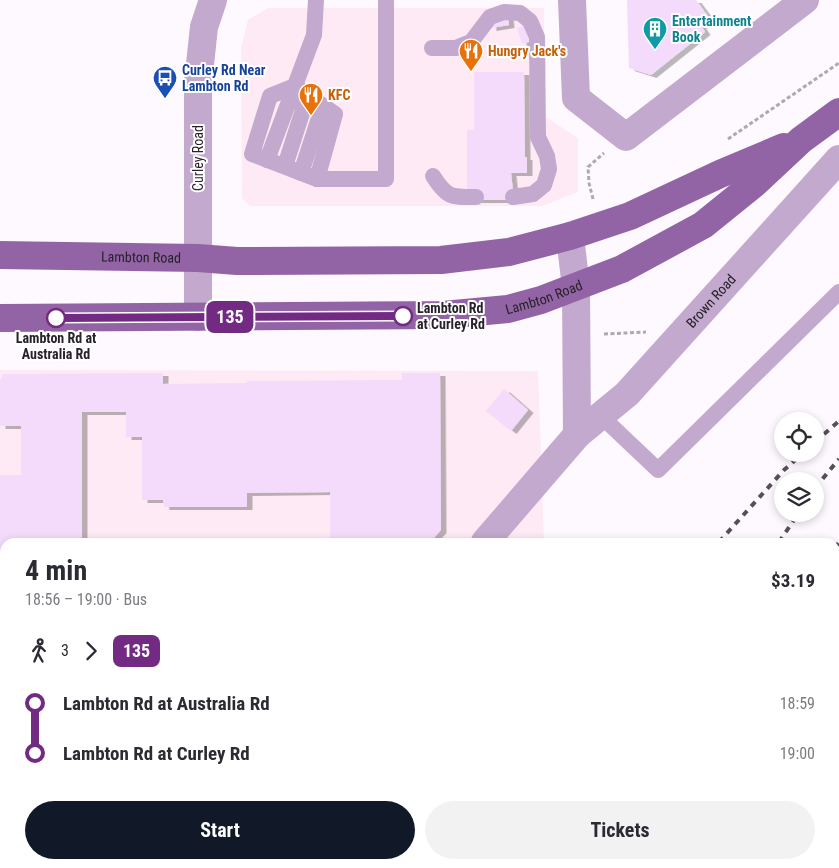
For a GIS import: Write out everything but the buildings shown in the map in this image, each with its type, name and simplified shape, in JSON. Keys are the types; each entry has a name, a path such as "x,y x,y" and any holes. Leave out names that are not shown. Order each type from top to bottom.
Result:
{"main road":[{"name":"Lambton Road","path":"0,318 443,316 508,309 576,288 622,269 703,225 755,183 801,140 839,112"},
{"name":"Lambton Road","path":"0,255 198,258 237,261 441,260 509,252 570,236 630,216 720,174 801,140"}],"street":[{"name":"Curley Road","path":"198,317 198,83 204,27 213,0"},
{"path":"572,0 576,98 626,137 805,0"},
{"name":"Brown Road","path":"488,538 577,435 627,394 839,159"},
{"path":"570,236 576,288 577,435"}],"lane":[{"path":"285,166 303,110 295,86 314,35 316,0"},
{"path":"295,86 270,96 252,154 317,179 386,179 386,0"},
{"path":"432,48 456,48 471,42 490,17 504,12 520,13 530,21 537,37 538,138 547,156 549,170 544,185 533,194 513,198"},
{"path":"295,86 320,115 301,172"},
{"path":"295,86 335,114 317,179"},
{"path":"433,176 443,191 456,197 476,197"},
{"path":"601,416 658,470 839,292"}],"path":[{"path":"722,143 839,63"},
{"path":"602,196 592,199 588,183 588,167 626,137"}],"shaded area":[{"path":"268,8 544,8 544,116 578,138 578,192 542,206 250,206 242,198 241,48 248,20"},
{"path":"0,370 538,371 544,538 0,538"}],"railway":[{"path":"824,434 839,421"},
{"path":"824,477 839,459"},
{"path":"723,538 793,462"},
{"path":"782,538 793,522"}],"bus line":[{"name":"135","path":"56,318 403,316"}],"place":[{"name":"Entertainment Book","path":"655,50"},
{"name":"Hungry Jack's","path":"471,72"},
{"name":"Curley Rd Near Lambton Rd","path":"165,99"},
{"name":"KFC","path":"311,116"},
{"name":"Lambton Rd at Curley Rd","path":"403,316"},
{"name":"Lambton Rd at Australia Rd","path":"56,318"}]}
